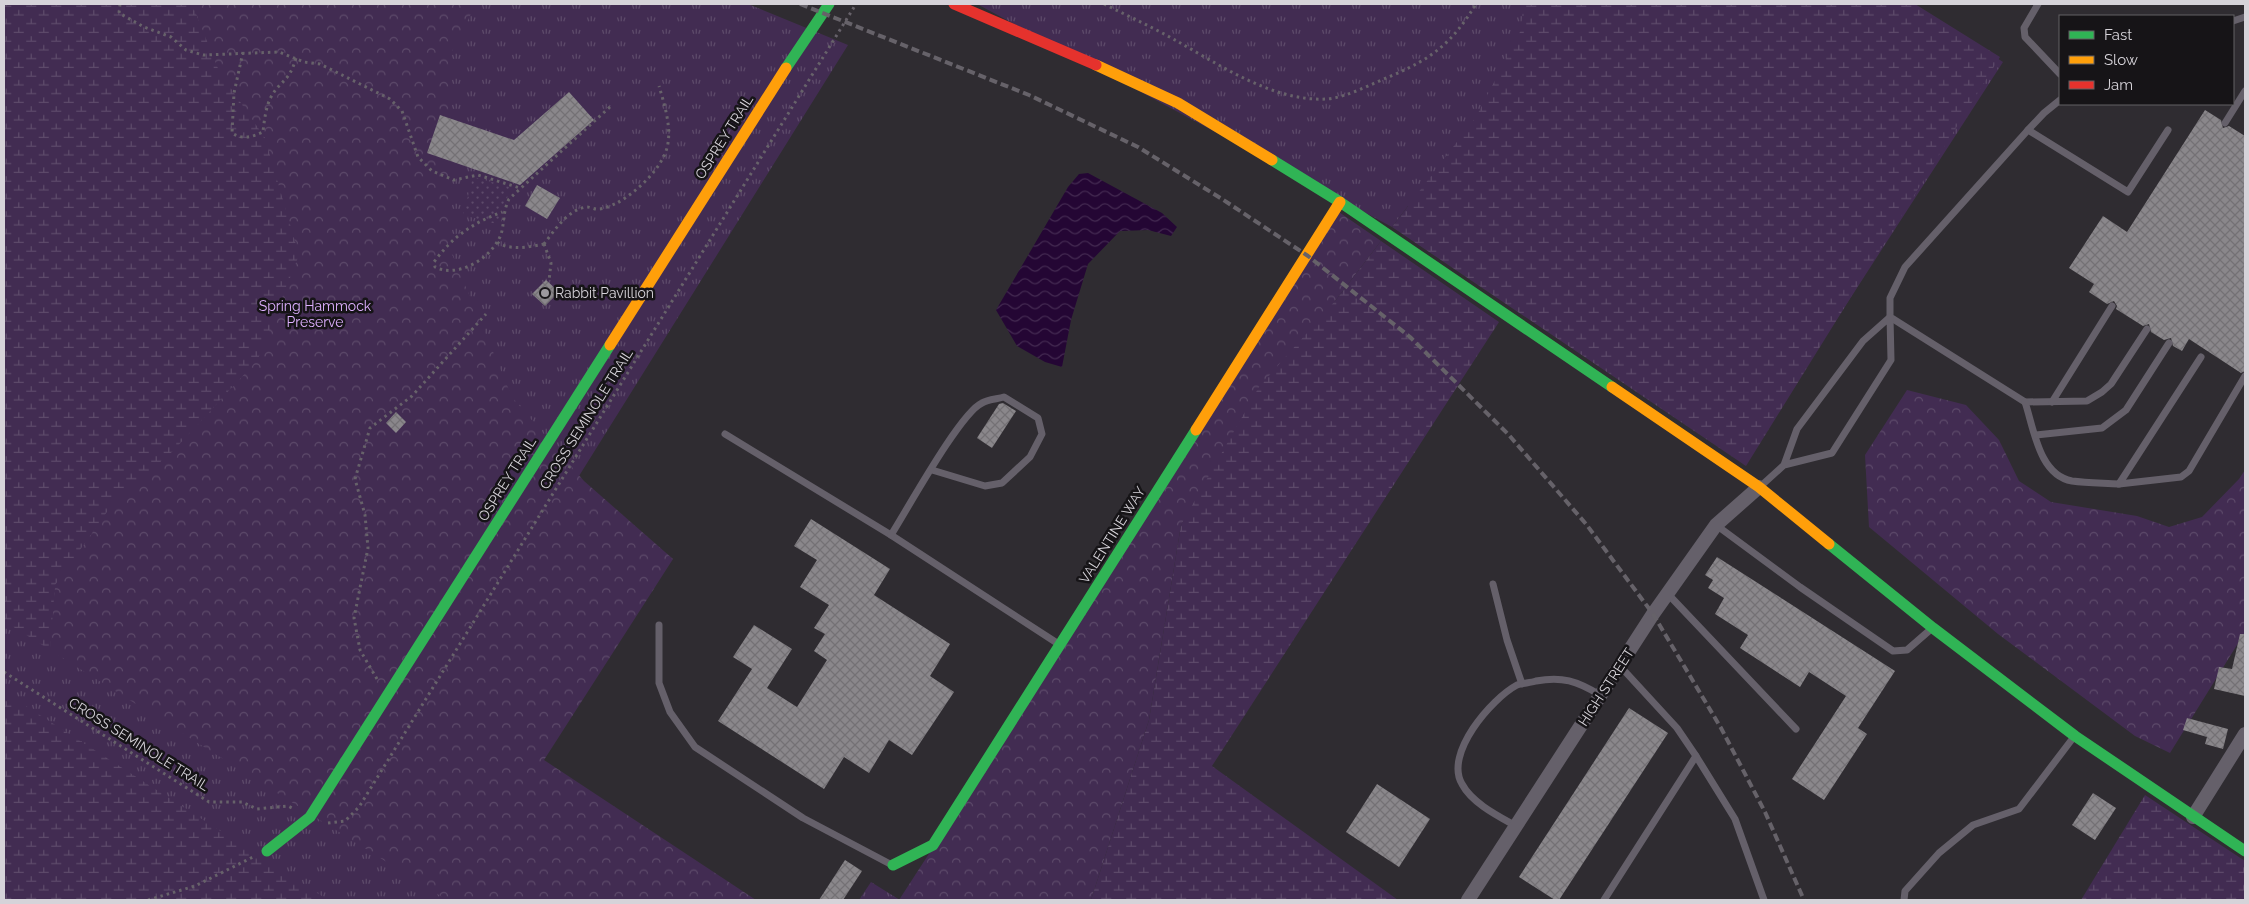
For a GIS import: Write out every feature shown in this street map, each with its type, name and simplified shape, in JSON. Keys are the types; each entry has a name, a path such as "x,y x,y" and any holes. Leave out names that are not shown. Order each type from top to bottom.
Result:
{"street":[{"name":"OSPREY TRAIL","path":"267,850 310,817 769,93 829,4"},
{"path":"954,4 1050,44 1178,103 1260,151 1340,202 1760,487 1933,628 2075,736 2245,851"},
{"name":"VALENTINE WAY","path":"892,866 933,844 1340,202"},
{"name":"HIGH STREET","path":"1468,900 1667,594 1716,525 1760,487"},
{"path":"2193,816 2245,734"}],"lane":[{"path":"2038,4 2024,28 2025,37 2059,73"},
{"path":"2224,123 2245,91"},
{"path":"1760,487 1784,466 1832,453 1890,360 1890,298 1905,267 2028,130 2059,101"},
{"path":"2028,130 2128,192 2168,130"},
{"path":"2052,402 2112,306"},
{"path":"1890,317 2025,402 2087,401 2112,384 2147,329"},
{"path":"1784,466 1797,430 1863,341 1890,317"},
{"path":"2036,435 2102,428 2118,418 2126,410 2169,343"},
{"path":"2119,484 2201,357"},
{"path":"2025,402 2043,460 2054,473 2071,481 2119,484 2180,477 2189,471 2245,376"},
{"path":"891,535 932,470 967,415 982,402 1004,398 1038,418 1042,434 1030,458 1002,483 985,486 932,470"},
{"path":"725,434 891,535 1060,645"},
{"path":"1716,525 1808,593 1893,651 1907,650 1933,628"},
{"path":"1493,584 1507,640 1522,684"},
{"path":"1667,594 1796,729"},
{"path":"659,625 659,683 670,712 695,747 803,818 892,866"},
{"path":"1620,666 1677,728 1735,819 1764,900"},
{"path":"1516,826 1473,798 1461,784 1457,769 1466,739 1489,708 1518,685 1556,678 1584,685 1600,695"},
{"path":"1904,900 1905,891 1939,853 1973,825 2019,810 2075,736"},
{"path":"1604,900 1696,756"}],"path":[{"path":"120,4 120,13 124,16 144,27 172,36 186,50 203,54 280,52 304,62 320,64 390,99 402,111 418,156 432,171 454,180 478,175 520,188"},
{"name":"CROSS SEMINOLE TRAIL","path":"320,821 326,823 345,821 359,807 856,4"},
{"path":"1104,4 1235,73 1270,88 1301,97 1327,99 1349,93 1415,65 1446,45 1462,26 1476,4"},
{"path":"243,52 234,93 232,132 238,137 253,137 263,132 269,100 276,88 289,78 296,58"},
{"path":"497,242 502,246 526,248 544,244 558,225 573,213 587,207 599,209 617,203 641,185 661,163 668,142 665,109 659,86"},
{"path":"503,212 476,222 446,246 434,262 435,267 442,271 457,272 491,252 502,235 503,212 509,199 611,106"},
{"path":"544,244 551,263 549,281"},
{"path":"384,700 379,682 360,650 354,618 368,548 365,515 355,479 370,428 412,396 486,314"},
{"name":"CROSS SEMINOLE TRAIL","path":"4,672 209,802 242,802 257,809 288,806 299,811"},
{"path":"148,900 195,886 267,850"}],"green space":[{"name":"Spring Hammock Preserve","path":"4,4 748,4 848,45 368,814 511,900 4,900"},
{"path":"4,4 192,4 219,71 265,138 299,255 258,359 173,451 114,502 55,585 50,650 4,621"},
{"path":"192,4 476,4 451,53 452,254 512,397 584,481 673,559 544,760 756,900 447,900 50,650 55,585 114,502 173,451 258,359 265,138 218,71"},
{"path":"977,4 1913,4 2003,62 1747,458 1408,206 1392,227"},
{"path":"1523,4 1915,4 2000,57 1746,466 1392,227 1476,117 1521,30"},
{"path":"473,177 510,187 500,225 463,215"},
{"path":"1336,210 1381,241 1336,300 1181,525 1149,720 1091,900 899,900 1072,633"},
{"path":"1381,241 1499,322 1212,766 1398,900 1091,900 1149,720 1181,525 1259,387 1336,300"},
{"path":"1907,390 1966,405 1999,440 2019,481 2051,502 2137,516 2169,527 2202,517 2239,479 2245,470 2245,632 2170,753 2135,736 1998,634 1869,527 1865,455"},
{"path":"4,692 328,900 4,900"},
{"path":"2145,795 2245,861 2245,900 2081,900"},
{"path":"871,882 900,900 859,900"}],"water":[{"path":"1088,173 1162,213 1177,227 1171,236 1148,230 1120,231 1088,264 1071,320 1062,367 1045,362 1017,346 996,310 1068,187 1079,174"}],"building":[{"path":"569,92 594,120 520,185 427,153 440,115 514,140"},
{"path":"2205,110 2221,120 2223,128 2229,126 2245,136 2245,371 2241,373 2189,339 2182,351 2173,346 2171,338 2164,340 2151,332 2149,324 2143,326 2116,309 2117,306 2114,301 2107,304 2089,292 2094,284 2069,268 2103,216 2127,232"},
{"path":"537,185 560,198 547,219 525,206"},
{"name":"Rabbit Pavillion","path":"546,280 559,292 545,306 532,294"},
{"path":"1003,403 1016,411 992,448 977,438 999,404"},
{"path":"396,412 406,422 396,433 386,423"},
{"path":"811,519 890,569 874,595 950,644 930,676 954,692 912,755 889,740 869,773 844,757 824,789 718,721 752,669 733,657 754,625 792,649 767,688 797,707 827,660 814,651 825,634 814,628 829,605 800,587 817,560 794,546"},
{"path":"1717,557 1895,671 1858,728 1867,734 1824,800 1792,779 1846,696 1809,672 1800,687 1740,648 1748,635 1715,614 1724,598 1708,588 1713,580 1705,575"},
{"path":"2240,634 2245,634 2245,696 2214,689 2219,667 2232,669"},
{"path":"1629,708 1668,733 1559,900 1555,900 1519,877"},
{"path":"2187,718 2228,729 2223,749 2205,744 2207,737 2183,730"},
{"path":"1377,784 1430,819 1399,867 1346,832"},
{"path":"2093,793 2116,808 2095,840 2072,825"},
{"path":"845,860 862,871 843,900 819,900"}],"railway":[{"path":"800,4 1029,95 1138,147 1222,199 1308,256 1410,337 1508,434 1586,524 1653,614 1721,728 1765,812 1804,900"}],"traffic: fast":[{"path":"786,68 829,4"},
{"path":"1272,160 1340,202 1612,387"},
{"path":"267,851 310,817 610,345"},
{"path":"893,865 933,845 1196,430"},
{"path":"1829,544 1933,628 2075,736 2245,851"}],"traffic: slow":[{"path":"1096,65 1178,103 1272,160"},
{"path":"610,345 786,68"},
{"path":"1196,430 1340,202"},
{"path":"1612,387 1759,487 1829,544"}],"traffic: jam":[{"path":"954,4 1096,65"}],"place":[{"name":"Rabbit Pavillion","path":"545,293"}]}
